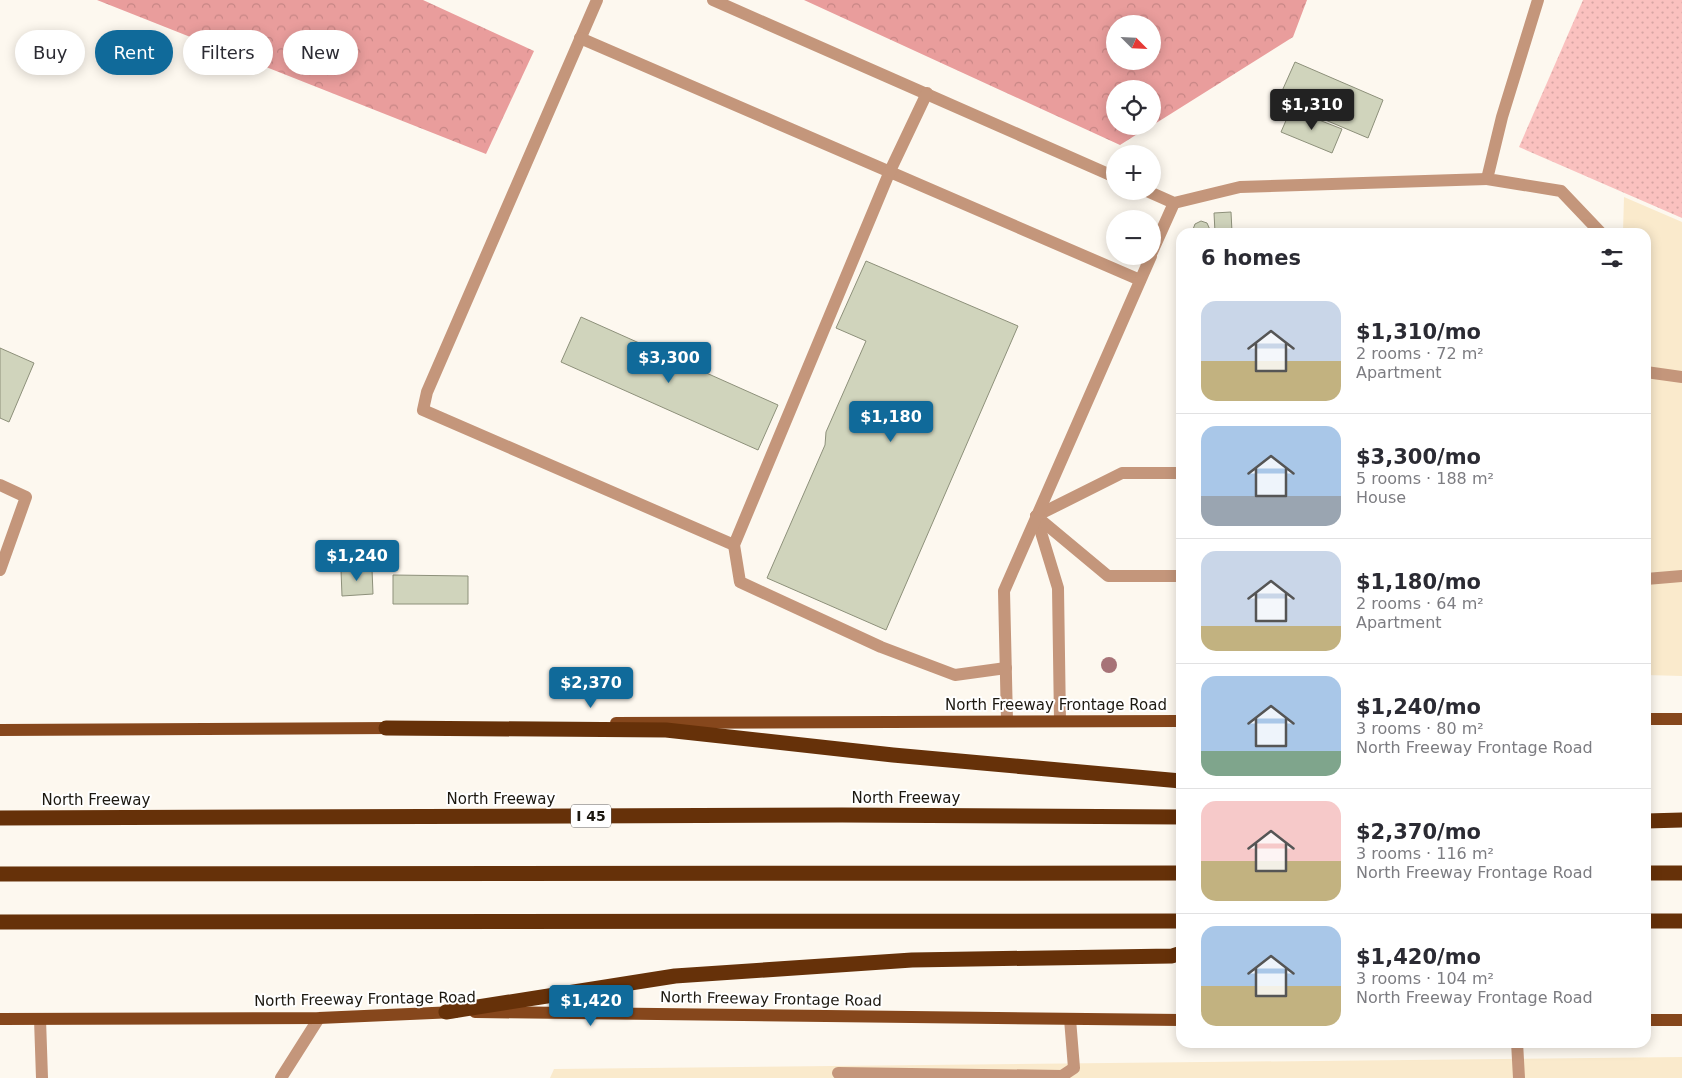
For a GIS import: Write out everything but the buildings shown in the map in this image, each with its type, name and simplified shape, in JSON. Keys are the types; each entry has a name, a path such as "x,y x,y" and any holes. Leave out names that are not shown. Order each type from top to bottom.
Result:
{"highway":[{"path":"386,728 666,730 893,755 1176,781"},
{"name":"North Freeway","path":"0,818 832,815 1176,817"},
{"path":"1651,820 1682,820"},
{"path":"0,874 1176,873"},
{"path":"1651,873 1682,873"},
{"path":"1651,921 1682,920"},
{"path":"0,922 1176,921"},
{"path":"446,1012 675,976 912,960 1176,955"}],"main road":[{"path":"1651,719 1682,719"},
{"name":"North Freeway Frontage Road","path":"0,730 386,728 650,722 1176,721"},
{"name":"North Freeway Frontage Road","path":"0,1019 319,1018 446,1012 1176,1020"},
{"path":"1651,1020 1682,1020"}],"lane":[{"path":"596,0 427,392 422,410 734,545"},
{"path":"712,0 1106,173"},
{"path":"1488,179 1502,117 1538,0"},
{"path":"580,38 1140,280"},
{"path":"927,93 890,171 734,545 740,582 881,647 955,676 1006,668"},
{"path":"1161,197 1174,203 1240,187 1488,179 1561,191 1596,228"},
{"path":"1161,232 1174,203"},
{"path":"1007,721 1004,591 1147,265"},
{"path":"1651,373 1682,377"},
{"path":"1036,516 1122,473 1176,474"},
{"path":"0,485 26,497 0,570"},
{"path":"1036,516 1108,576 1176,576"},
{"path":"1036,516 1058,588 1060,721"},
{"path":"1651,579 1682,576"},
{"path":"281,1078 319,1018"},
{"path":"40,1019 42,1078"},
{"path":"838,1073 1061,1077 1074,1068 1070,1019"},
{"path":"1516,1048 1519,1078"}],"shaded area":[{"path":"1583,0 1682,0 1682,218 1519,147"},
{"path":"1624,197 1682,222 1682,676 1651,675 1651,228 1623,228"},
{"path":"1682,1057 1682,1078 550,1078 554,1069"}],"green space":[{"path":"97,0 423,0 534,51 486,154 286,75 358,75 358,30 283,30 283,74 273,70 273,30 183,30 183,34"},
{"path":"804,0 1307,0 1293,37 1161,120 1161,80 1106,80 1106,135 1136,135 1120,145"}]}
